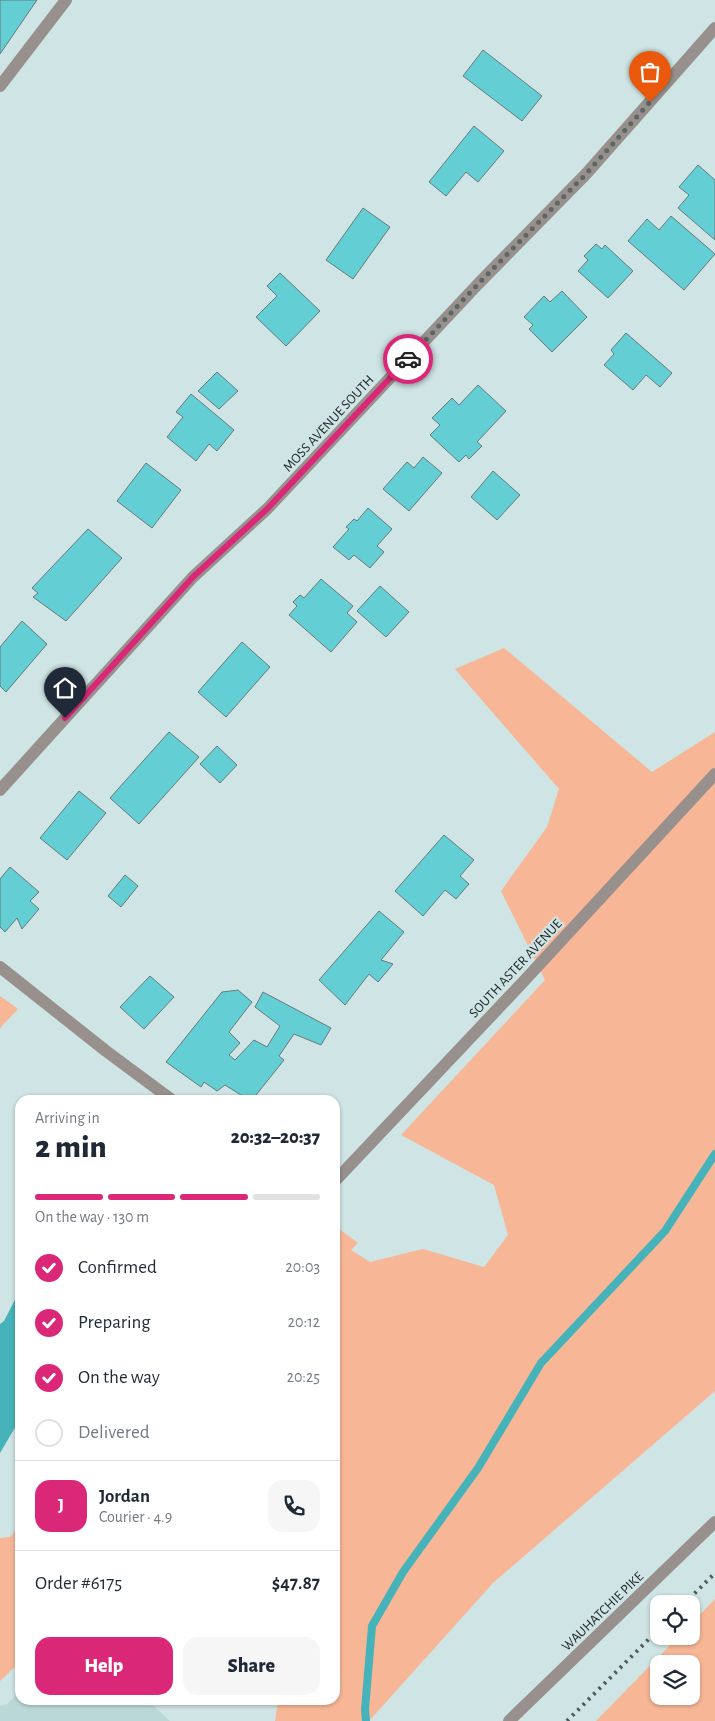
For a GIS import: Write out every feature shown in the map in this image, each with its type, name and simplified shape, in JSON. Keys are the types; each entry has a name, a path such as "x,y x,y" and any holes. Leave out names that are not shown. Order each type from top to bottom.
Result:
{"street":[{"path":"0,86 66,0"},
{"name":"MOSS AVENUE SOUTH","path":"0,790 193,577 267,509 479,283 586,174 715,28"},
{"name":"SOUTH ASTER AVENUE","path":"340,1177 715,774"},
{"path":"0,967 106,1051 165,1095"},
{"name":"WAUHATCHIE PIKE","path":"509,1721 715,1522"}],"shaded area":[{"path":"504,648 652,772 715,732 715,1391 493,1583 369,1721 275,1721 277,1705 340,1705 340,1230 358,1243 351,1250 370,1262 423,1249 484,1267 508,1235 494,1185 401,1135 545,980 501,891 547,827 559,789 455,669"},
{"path":"0,996 18,1009 0,1028"},
{"path":"15,1531 15,1667 0,1681 0,1538 10,1537"},
{"path":"715,1599 715,1721 596,1721 650,1666 650,1705 700,1705 700,1655 660,1655 670,1645 700,1645 700,1615"},
{"path":"15,1696 15,1705 152,1705 170,1721 0,1721 0,1706 7,1704"}],"water":[{"path":"15,1300 15,1428 0,1453 0,1324 4,1321"}],"building":[{"path":"0,0 37,0 0,54"},
{"path":"483,50 542,96 522,121 463,76"},
{"path":"474,126 504,151 478,182 466,172 446,196 429,182"},
{"path":"698,165 715,180 715,240 678,208 689,195 679,187"},
{"path":"363,208 390,227 353,279 326,260"},
{"path":"671,216 715,254 684,290 628,241 647,219 659,230"},
{"path":"596,244 602,249 605,245 633,271 608,298 578,271 588,260 584,256"},
{"path":"280,273 320,311 286,346 256,317 277,296 267,286"},
{"path":"562,291 587,317 552,352 529,329 533,325 524,317 544,296 550,302"},
{"path":"626,333 672,373 660,387 646,375 633,390 604,365 614,354 611,350"},
{"path":"217,372 238,391 219,409 198,391"},
{"path":"478,385 506,411 477,442 482,446 469,459 466,455 459,462 430,435 440,425 432,418 452,398 459,405"},
{"path":"191,394 234,430 217,451 209,444 196,461 167,437 183,417 176,412"},
{"path":"423,457 442,473 409,511 383,489 407,462 414,468"},
{"path":"146,463 181,490 152,528 117,501"},
{"path":"493,471 520,495 497,520 471,497"},
{"path":"368,508 392,529 377,546 384,552 370,568 354,555 349,560 333,547 349,529 346,527 354,519 357,521"},
{"path":"88,529 122,558 66,621 33,597 38,593 32,588"},
{"path":"321,579 353,606 347,613 357,622 331,652 289,615 297,606 293,602 300,595 304,598"},
{"path":"380,586 409,612 386,637 357,611"},
{"path":"22,621 47,644 6,692 0,686 0,647"},
{"path":"242,642 270,667 226,717 198,692"},
{"path":"169,732 199,757 139,824 110,798"},
{"path":"217,746 237,765 220,783 200,764"},
{"path":"79,791 106,813 67,860 40,838"},
{"path":"444,835 474,860 460,876 469,884 456,899 445,890 423,916 395,891"},
{"path":"10,867 39,892 30,901 39,909 22,929 17,918 5,932 0,927 0,879"},
{"path":"125,875 138,886 121,907 108,896"},
{"path":"379,911 404,932 381,960 393,964 378,982 369,974 345,1005 319,980"},
{"path":"150,976 174,997 144,1029 120,1007"},
{"path":"238,990 252,1002 229,1032 240,1043 229,1055 235,1060 254,1040 267,1047 280,1026 255,1007 263,992 331,1028 321,1045 294,1034 279,1056 284,1060 256,1095 241,1095 225,1085 217,1091 204,1082 201,1087 166,1062 222,992"}],"waterway":[{"path":"366,1721 365,1709 372,1626 403,1572 478,1468 541,1363 665,1231 715,1154"}],"railway":[{"path":"693,1595 715,1573"},
{"path":"567,1721 650,1638"}],"way so far":[{"path":"408,359 479,283 586,174 650,102"}],"route":[{"path":"65,718 193,577 267,509 408,359"}]}
